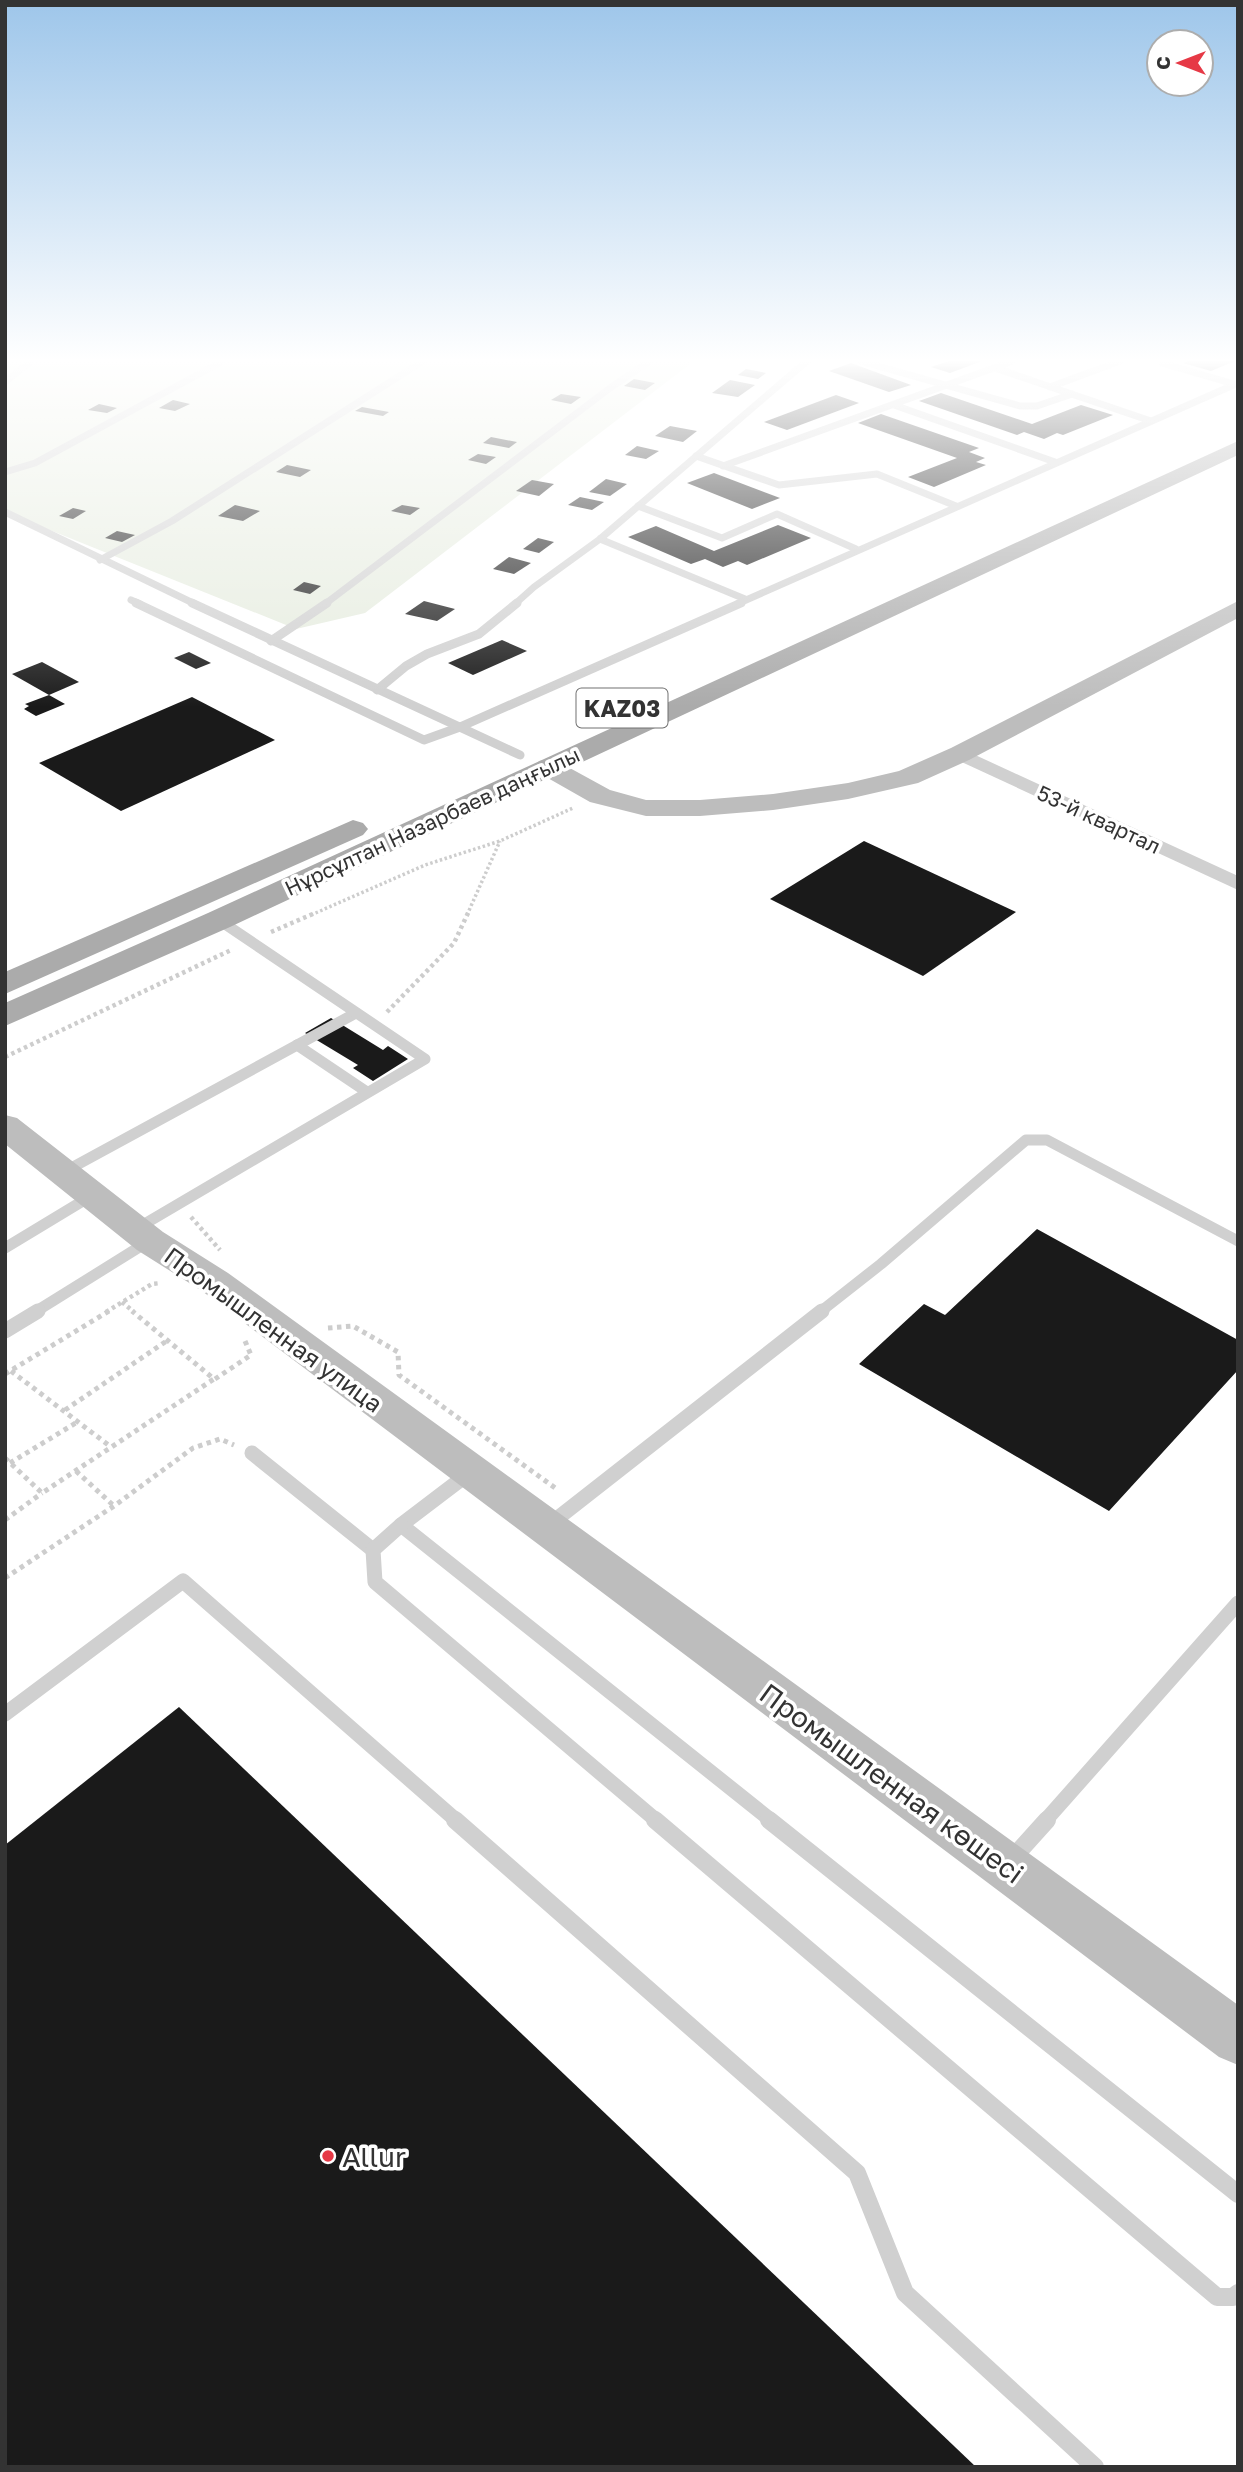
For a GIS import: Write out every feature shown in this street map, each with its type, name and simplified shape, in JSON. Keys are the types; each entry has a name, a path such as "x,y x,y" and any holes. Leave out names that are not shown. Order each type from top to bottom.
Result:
{"main road":[{"name":"Нұрсұлтан Назарбаев даңғылы","path":"5,985 520,755 1132,476"},
{"name":"Нұрсұлтан Назарбаев даңғылы","path":"5,1016 219,920 1175,476"},
{"path":"520,755 548,767"}],"street":[{"path":"548,767 600,796 646,808 701,808 774,802 848,791 908,777 960,754 1238,608"},
{"name":"53-й квартал","path":"960,754 1238,884"},
{"name":"Промышленная улица","path":"5,1126 142,1235 215,1282 471,1472 562,1515"},
{"name":"Промышленная көшесі","path":"562,1515 1005,1867 1238,2038"}],"lane":[{"path":"100,560 172,521 242,476"},
{"path":"271,641 316,611 494,476"},
{"path":"377,690 406,666 427,654 479,634 534,587 600,540 672,476"},
{"path":"754,476 779,485 856,476"},
{"path":"883,476 956,506"},
{"path":"131,600 424,740 460,727 1023,476"},
{"path":"638,506 722,538 777,514 856,549"},
{"path":"5,512 271,641 520,755"},
{"path":"600,540 745,599"},
{"path":"5,1331 142,1235 179,1204 425,1059 219,920"},
{"path":"62,1173 356,1013"},
{"path":"297,1045 367,1092"},
{"path":"562,1515 881,1264 1026,1140 1047,1140 1238,1241"},
{"path":"5,1248 91,1196"},
{"path":"252,1454 373,1550 375,1582 1217,2297 1233,2297 1238,2292"},
{"path":"373,1550 401,1525 471,1472"},
{"path":"401,1525 1238,2194"},
{"path":"5,1714 183,1581 857,2173 905,2293 1095,2467"},
{"path":"1005,1867 1238,1603"}],"path":[{"path":"5,1057 249,941 425,865 500,841 600,796"},
{"path":"374,1025 454,943 500,841"},
{"path":"179,1204 228,1258"},
{"path":"111,1447 65,1410 8,1372 122,1302 214,1379"},
{"path":"323,1328 353,1326 398,1352 399,1375 562,1515"},
{"path":"5,1520 251,1355 241,1331"},
{"path":"65,1410 167,1340"},
{"path":"42,1493 8,1461 79,1421"},
{"path":"5,1578 114,1506 192,1448 220,1439 252,1454"},
{"path":"76,1471 114,1506"}],"shaded area":[{"path":"5,476 543,476 365,613 296,629 5,512"}],"building":[{"path":"705,476 723,476 780,498 752,509 687,483"},
{"path":"910,476 959,476 934,487"},
{"path":"606,479 627,484 610,496 589,492"},
{"path":"532,480 554,484 539,496 516,491"},
{"path":"580,497 604,502 592,510 568,505"},
{"path":"235,505 260,511 243,521 218,516"},
{"path":"402,505 420,508 410,515 391,511"},
{"path":"73,508 86,511 73,519 59,516"},
{"path":"778,525 811,538 747,565 738,561 723,567 705,559 691,564 628,537 656,526 714,551"},
{"path":"117,531 135,535 122,542 105,538"},
{"path":"538,538 554,542 539,553 523,549"},
{"path":"509,557 531,563 514,574 493,569"},
{"path":"304,582 321,586 310,594 293,590"},
{"path":"424,601 455,609 437,621 405,614"},
{"path":"502,640 527,651 473,675 448,663"},
{"path":"189,652 211,663 196,669 174,658"},
{"path":"42,662 79,682 49,695 12,674"},
{"path":"49,695 65,704 36,716 24,709 29,706 25,704"},
{"path":"192,697 275,740 121,811 39,763"},
{"path":"864,841 1016,912 923,976 770,899"},
{"path":"331,1018 383,1050 388,1046 408,1059 373,1081 353,1068 358,1065 305,1033"},
{"path":"1037,1229 1238,1340 1238,1370 1109,1511 859,1364 924,1304 945,1315"},
{"name":"Allur","path":"179,1707 976,2467 5,2467 5,1845"}],"place":[{"name":"Allur","path":"328,2156"}]}
